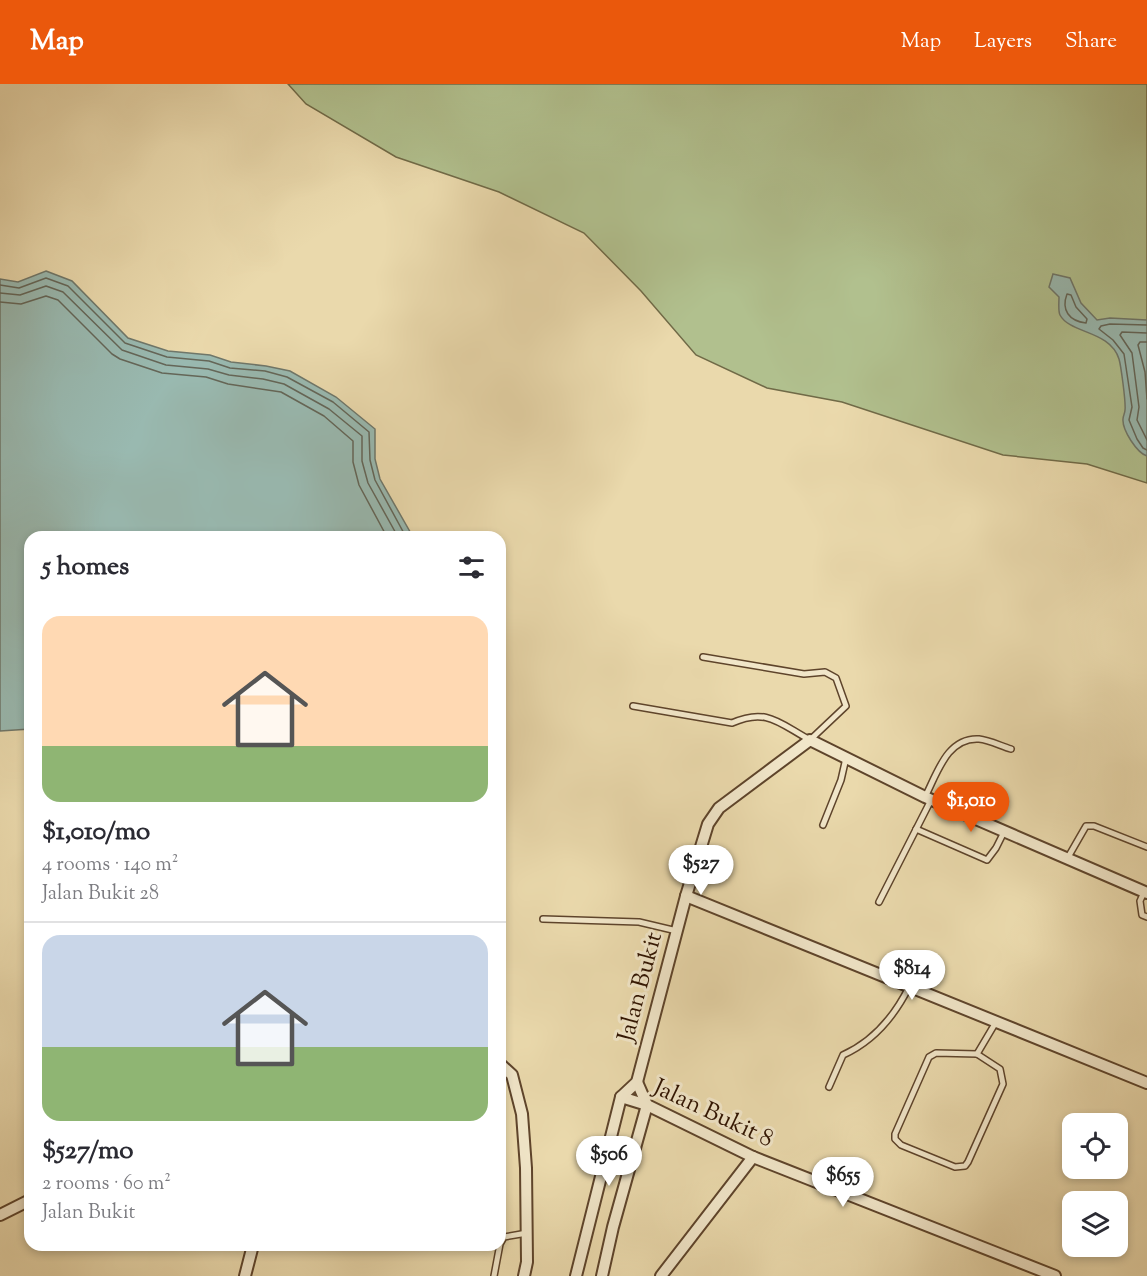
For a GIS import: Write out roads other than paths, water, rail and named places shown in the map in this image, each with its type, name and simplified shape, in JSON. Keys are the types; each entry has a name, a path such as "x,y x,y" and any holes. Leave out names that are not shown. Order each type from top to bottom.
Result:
{"street":[{"path":"810,740 928,798 1145,893"},
{"name":"Jalan Bukit","path":"638,1082 686,896 708,824 719,808 810,740"},
{"path":"686,896 1147,1083"},
{"path":"506,1069 513,1075 523,1125 527,1233 527,1263 524,1276"},
{"path":"576,1276 621,1097 638,1082 646,1105 602,1276"},
{"name":"Jalan Bukit 8","path":"621,1097 646,1105 753,1157 1054,1276"},
{"path":"661,1276 753,1157"},
{"path":"0,1215 24,1203"},
{"path":"245,1276 251,1251"}],"lane":[{"path":"633,706 732,723 758,715 776,720 810,740 846,706 836,678 825,672 804,675 703,657"},
{"path":"879,902 916,829 947,754 959,741 980,739 1011,749"},
{"path":"823,825 841,780 846,758"},
{"path":"1067,859 1086,826 1094,826 1147,846"},
{"path":"916,829 987,860 1004,832"},
{"path":"1145,893 1140,902 1143,915 1147,917"},
{"path":"543,919 639,922 677,931"},
{"path":"829,1087 843,1055 859,1048 878,1034 901,1003 910,985"},
{"path":"977,1054 997,1021"},
{"path":"936,1053 977,1054 1000,1069 1003,1084 968,1162 964,1166 954,1167 901,1145 895,1139 895,1134 929,1056 936,1053"},
{"path":"506,1237 527,1233"},
{"path":"494,1276 499,1251"}],"water":[{"path":"46,271 72,281 128,338 168,351 210,355 231,362 290,371 336,397 375,429 375,459 380,479 410,531 24,531 24,729 0,731 0,279 18,282"},
{"path":"1053,274 1070,278 1081,303 1097,320 1110,318 1147,320 1147,456 1135,446 1123,424 1125,406 1119,359 1114,350 1099,337 1072,326 1060,315 1059,297 1049,287"}]}
